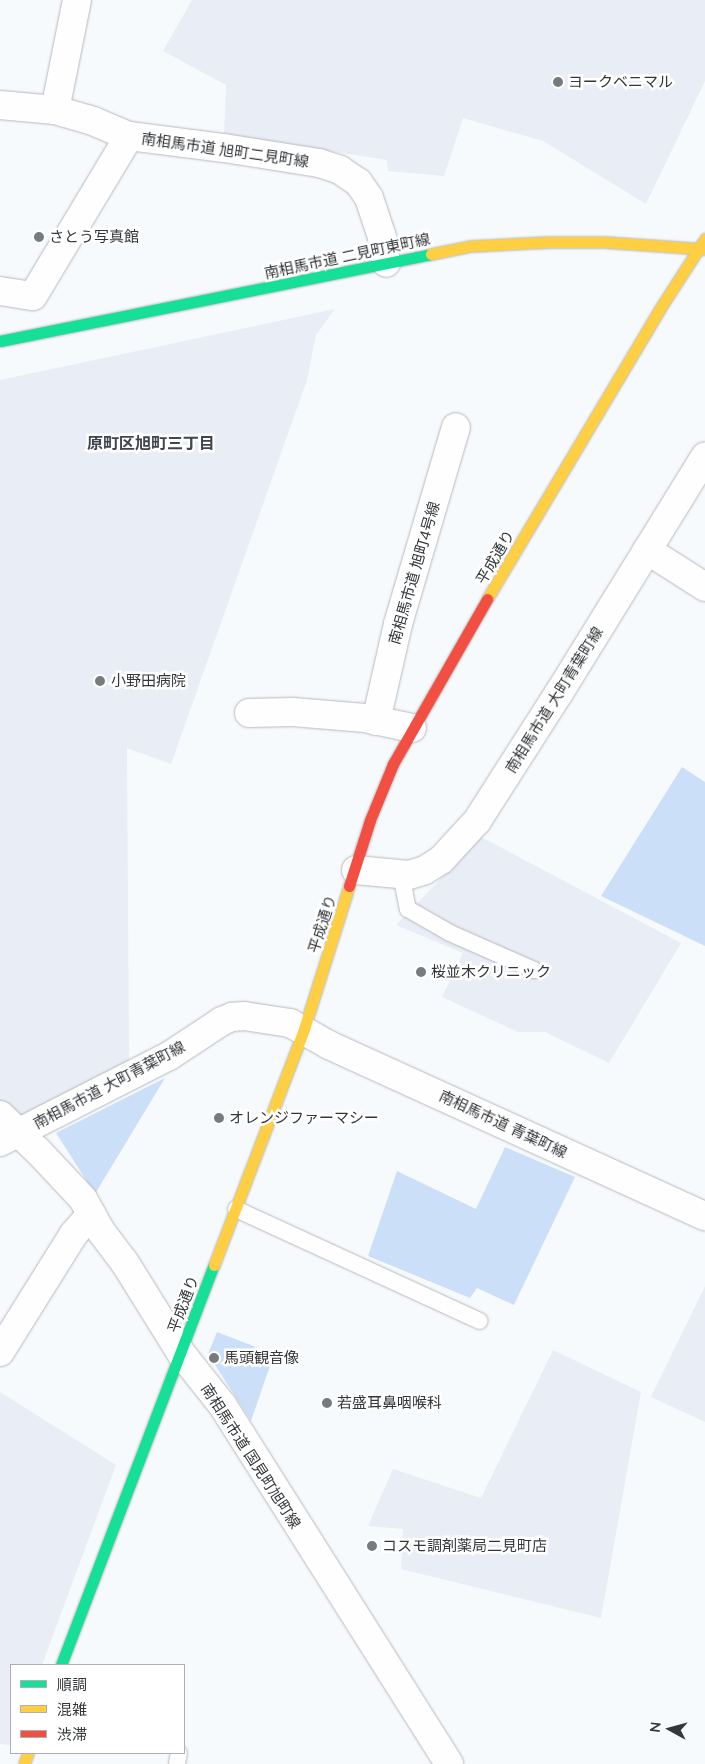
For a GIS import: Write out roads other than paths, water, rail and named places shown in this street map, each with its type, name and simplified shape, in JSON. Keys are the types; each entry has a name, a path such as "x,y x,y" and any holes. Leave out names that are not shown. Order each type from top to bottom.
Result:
{"street":[{"path":"55,110 77,0"},
{"path":"0,105 55,110 94,121 129,136"},
{"name":"南相馬市道 旭町二見町線","path":"33,296 129,136 319,163 340,170 358,182 369,198 382,237 386,263"},
{"name":"南相馬市道 二見町東町線","path":"0,341 471,246 604,242 703,245"},
{"name":"平成通り","path":"61,1664 304,1029 356,870 370,820 393,764 412,728 649,327 703,245"},
{"path":"0,291 33,296 36,334"},
{"name":"南相馬市道 旭町4号線","path":"376,721 398,624 456,427"},
{"name":"南相馬市道 大町青葉町線","path":"356,870 409,876 425,870 441,860 476,822 560,693 705,457"},
{"path":"647,550 705,587"},
{"path":"249,713 293,712 376,721 412,728"},
{"name":"南相馬市道 大町青葉町線","path":"6,1130 170,1056 232,1017 275,1020 304,1029"},
{"name":"南相馬市道 青葉町線","path":"304,1029 328,1045 705,1216"},
{"name":"南相馬市道 国見町旭町線","path":"6,1130 83,1199 90,1214 125,1263 181,1353 223,1406 449,1764"},
{"path":"0,1352 73,1235 90,1214"}],"lane":[{"path":"401,874 408,909 450,933 534,970"},
{"path":"236,1209 480,1321"}],"place":[{"name":"ヨークベニマル","path":"558,82"},
{"name":"さとう写真館","path":"39,237"},
{"name":"小野田病院","path":"100,681"},
{"name":"桜並木クリニック","path":"421,972"},
{"name":"オレンジファーマシー","path":"219,1118"},
{"name":"馬頭観音像","path":"214,1358"},
{"name":"若盛耳鼻咽喉科","path":"327,1403"},
{"name":"コスモ調剤薬局二見町店","path":"372,1546"}],"district":[{"name":"原町区旭町三丁目","path":"151,443"}]}
